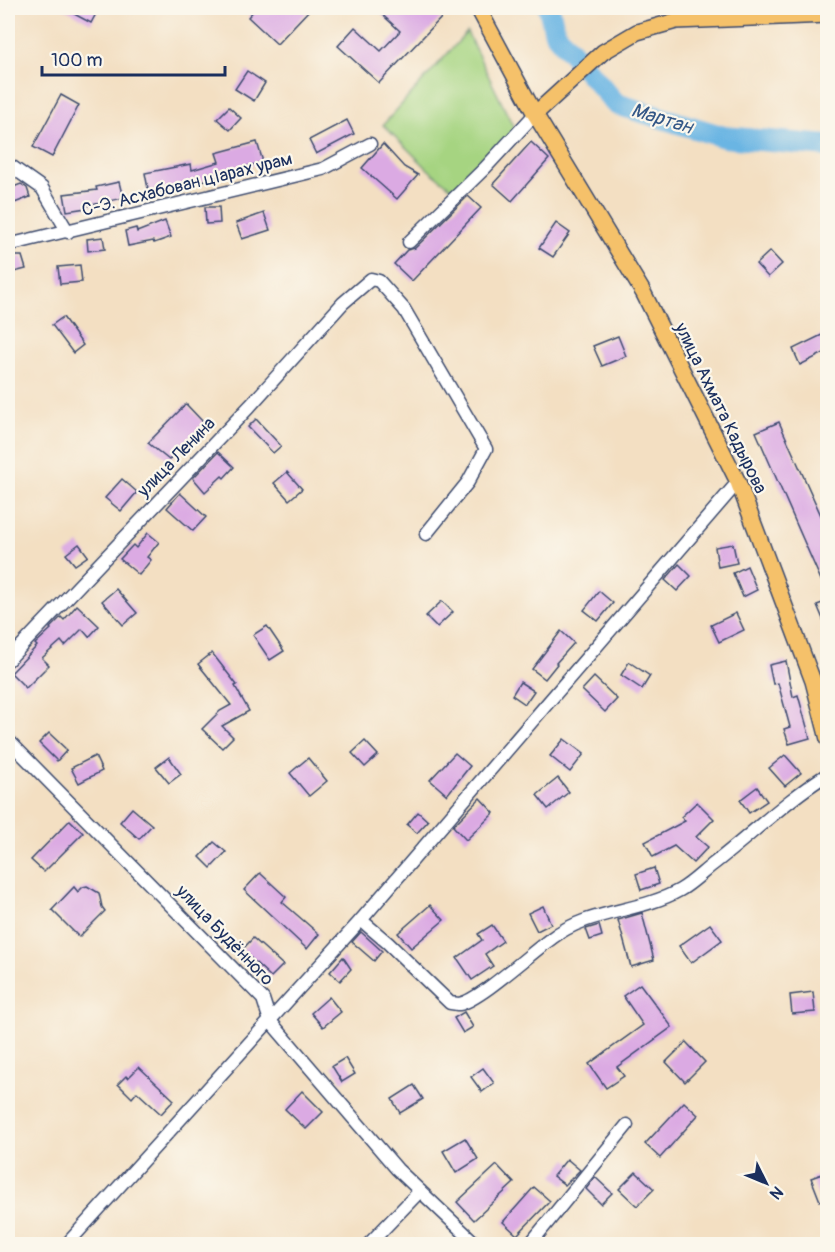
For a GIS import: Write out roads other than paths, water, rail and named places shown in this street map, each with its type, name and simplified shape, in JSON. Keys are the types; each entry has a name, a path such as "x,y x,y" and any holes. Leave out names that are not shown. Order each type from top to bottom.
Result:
{"main road":[{"name":"улица Ахмата Кадырова","path":"478,8 535,114 643,292 738,482 813,681 828,739"},
{"path":"535,114 603,52 637,32 676,21 828,15"}],"street":[{"path":"408,242 485,168 535,114"},
{"name":"С-Э. Асхабован цIарах урам","path":"8,245 323,169 370,144"},
{"path":"8,164 42,188 68,232"},
{"name":"улица Ленина","path":"8,660 250,406 343,303 371,279 379,281 404,309 486,449 468,482 426,534"},
{"path":"67,1245 361,920 738,482"},
{"name":"улица Будённого","path":"8,740 263,999 270,1021 397,1169 476,1245"},
{"path":"361,920 450,1003 459,1004 471,999 504,976 552,937 571,925 593,916 638,906 680,890 800,791 828,774"},
{"path":"530,1245 627,1125"},
{"path":"369,1245 420,1191"}],"waterway":[{"name":"Мартан","path":"549,8 555,33 616,104 724,137 828,146"}]}
